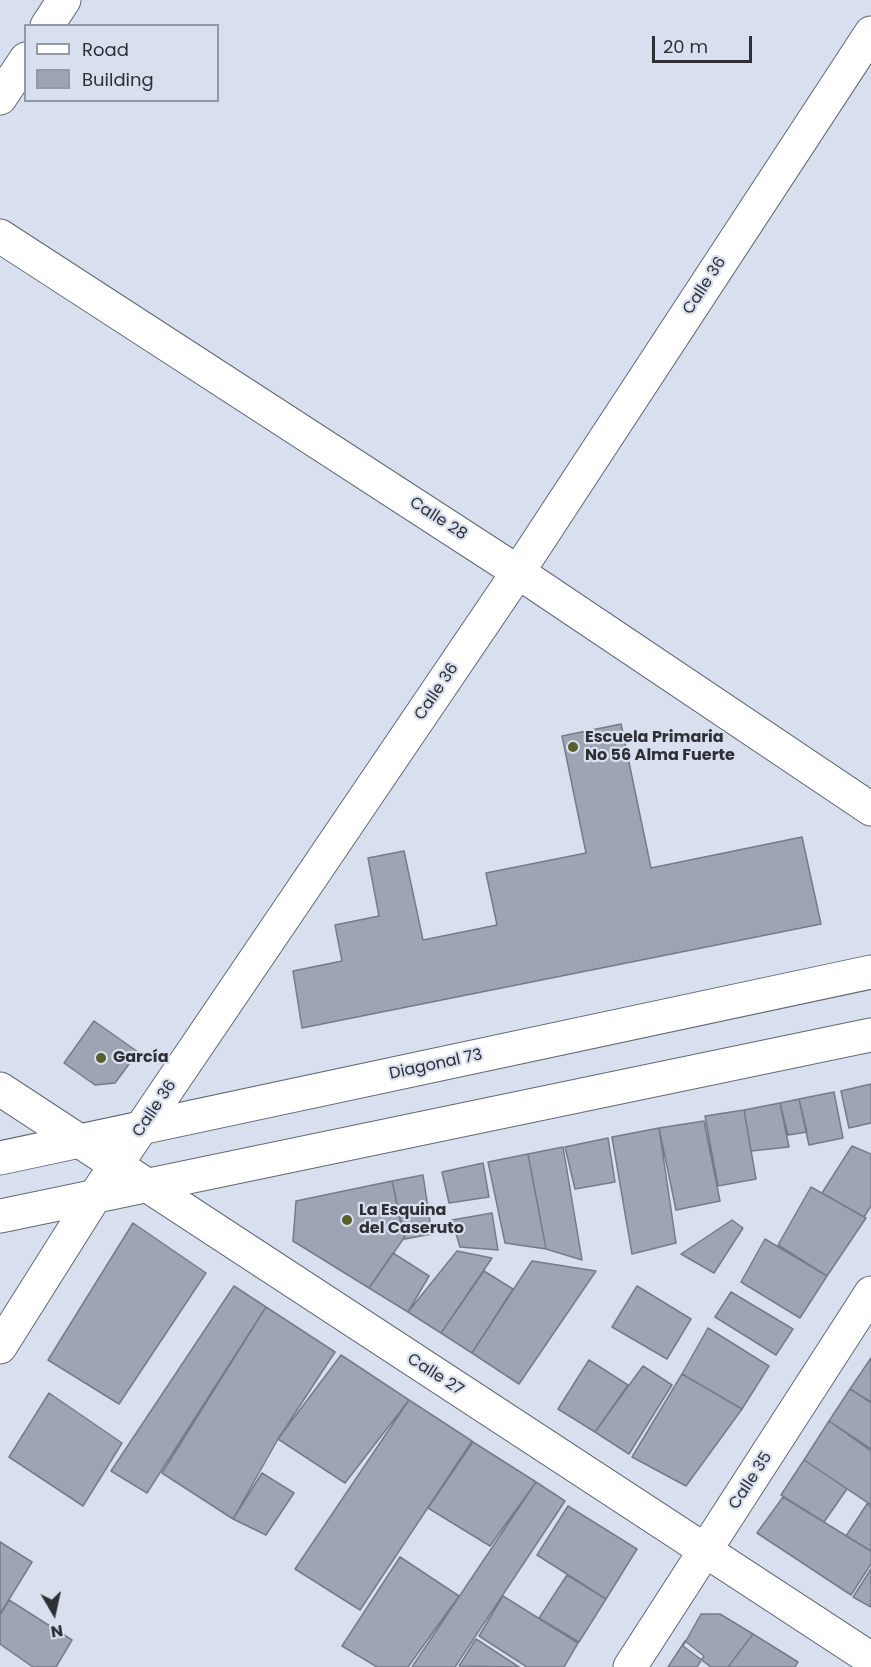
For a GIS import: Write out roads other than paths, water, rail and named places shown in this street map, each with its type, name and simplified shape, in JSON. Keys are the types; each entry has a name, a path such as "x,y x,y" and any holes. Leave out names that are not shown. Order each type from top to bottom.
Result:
{"street":[{"path":"48,24 64,0"},
{"name":"Calle 36","path":"0,1347 115,1166 519,572 871,33"},
{"path":"0,98 24,61"},
{"name":"Calle 28","path":"0,236 519,572 871,809"},
{"name":"Diagonal 73","path":"0,1158 871,972"},
{"path":"0,1216 871,1035"},
{"name":"Calle 27","path":"0,1089 871,1659"},
{"name":"Calle 35","path":"630,1667 871,1293"}],"place":[{"name":"Escuela Primaria No 56 Alma Fuerte","path":"573,747"},
{"name":"García","path":"101,1058"},
{"name":"La Esquina del Caseruto","path":"347,1220"}]}
